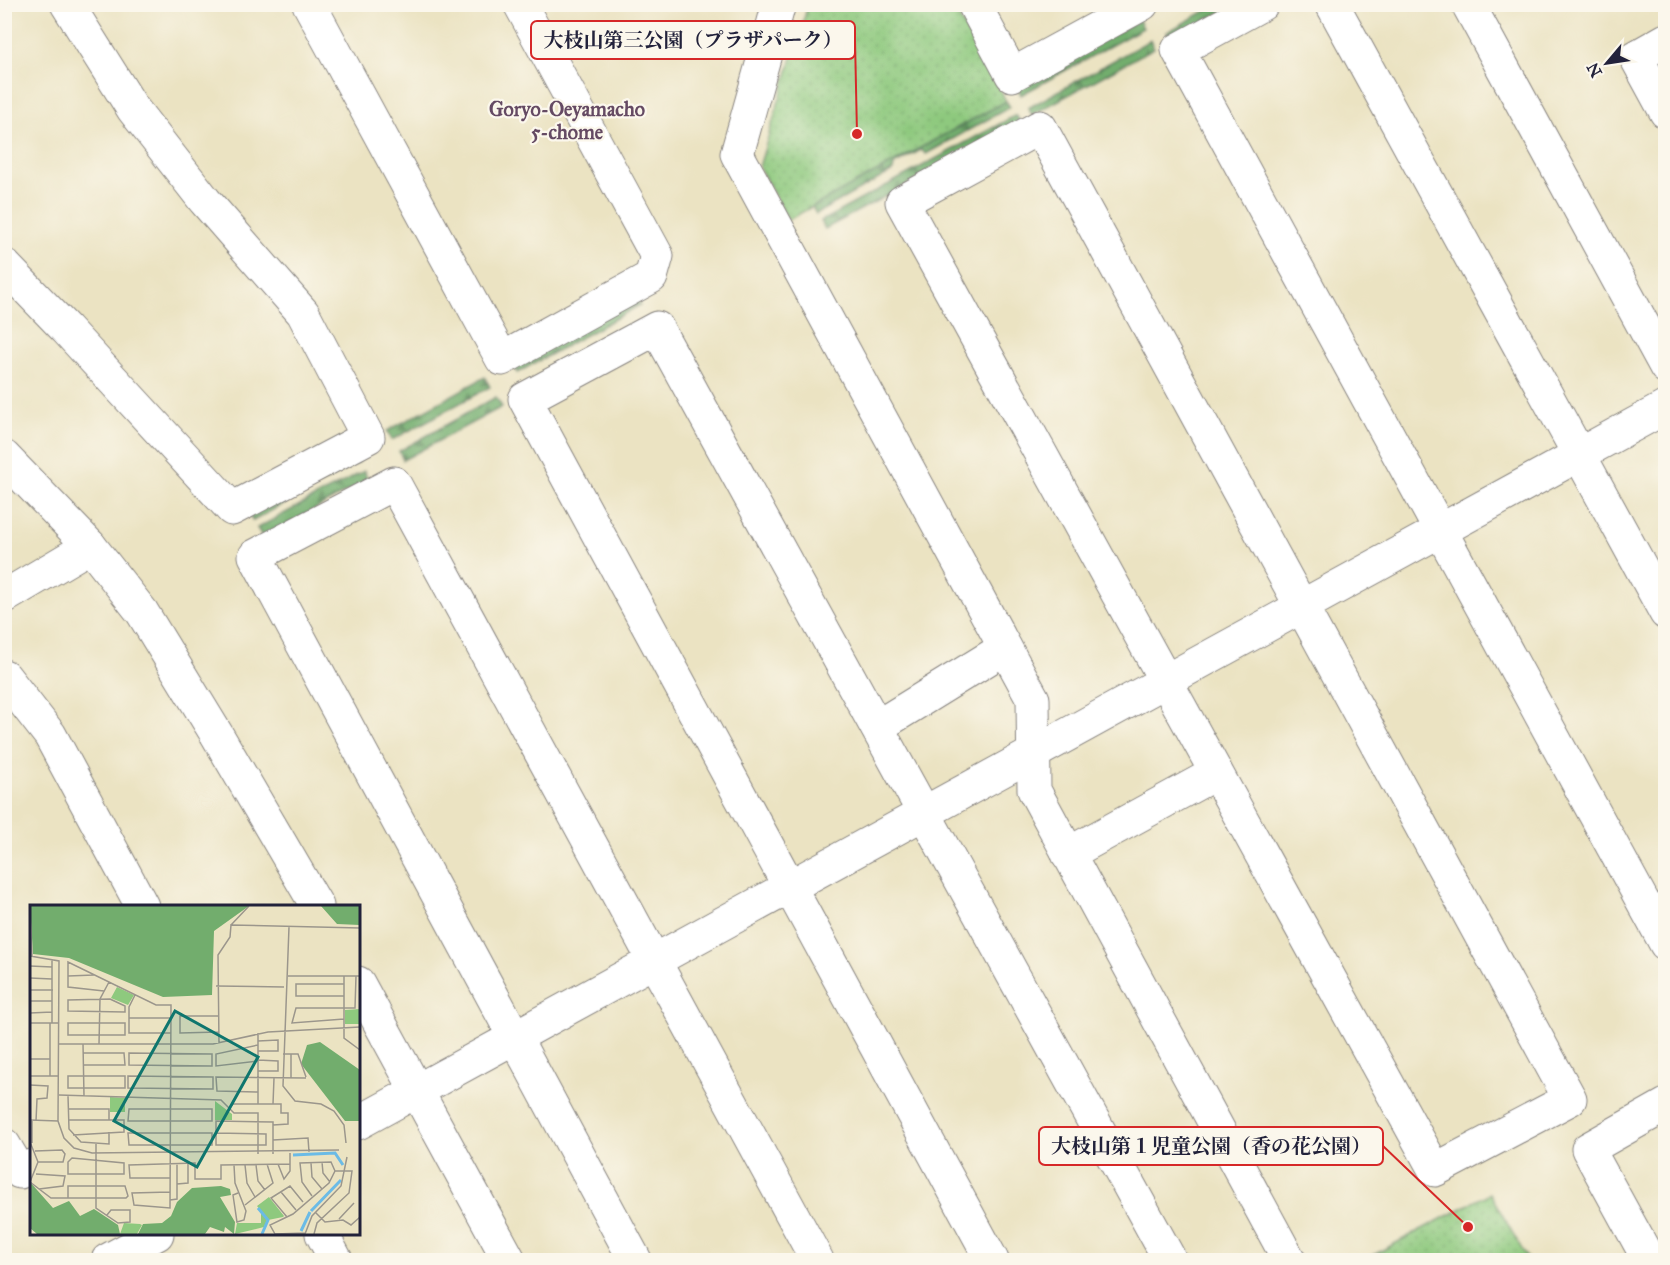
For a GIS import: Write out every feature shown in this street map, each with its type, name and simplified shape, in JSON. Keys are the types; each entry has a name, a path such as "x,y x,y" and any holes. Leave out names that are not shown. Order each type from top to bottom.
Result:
{"street":[{"path":"4,266 66,329 232,509 368,437 303,313 205,201 133,109 67,4"},
{"path":"309,4 502,359 651,277 657,256 520,4"},
{"path":"974,4 1012,75 1142,4"},
{"path":"1262,4 1178,50 1665,944"},
{"path":"1332,4 1665,613"},
{"path":"1468,4 1665,367"},
{"path":"777,5 737,154 1033,699 1034,790 1289,1260"},
{"path":"1665,40 1636,57 1665,112"},
{"path":"1040,127 1302,606 1570,1099 1435,1170 902,202 1040,127"},
{"path":"992,1260 525,399 657,328 1170,1260"},
{"path":"360,1122 1665,407"},
{"path":"4,457 90,546 142,612 316,905"},
{"path":"635,1260 255,556 394,483 817,1260"},
{"path":"4,597 90,546"},
{"path":"877,727 1005,648"},
{"path":"4,676 50,735 141,905"},
{"path":"1068,854 1216,773"},
{"path":"360,987 509,1260"},
{"path":"1649,1260 1588,1149 1665,1105"},
{"path":"4,1145 20,1172 30,1167"},
{"path":"110,1260 154,1235"},
{"path":"323,1235 336,1260"}],"green space":[{"path":"808,5 952,5 1006,101 788,220 759,167"},
{"path":"1216,5 1234,5 1171,39 1167,32"},
{"path":"1139,20 1143,28 1021,95 1017,87"},
{"path":"1150,40 1154,48 1032,115 1028,108"},
{"path":"1006,101 1010,107 926,154 921,150 894,165 893,171 816,214 812,207"},
{"path":"1016,115 1021,123 825,229 821,221"},
{"path":"635,295 640,305 517,373 512,364"},
{"path":"485,377 490,387 392,440 387,431"},
{"path":"496,397 502,407 403,460 399,451"},
{"path":"354,453 359,462 253,521 247,511"},
{"path":"364,471 368,480 263,538 257,528"},
{"path":"1490,1193 1528,1260 1364,1260"}],"place":[{"name":"大枝山第三公園（プラザパーク）","path":"857,134"},
{"name":"大枝山第１児童公園（香の花公園）","path":"1468,1227"}],"district":[{"name":"Goryo-Oeyamacho 5-chome","path":"567,120"}]}
